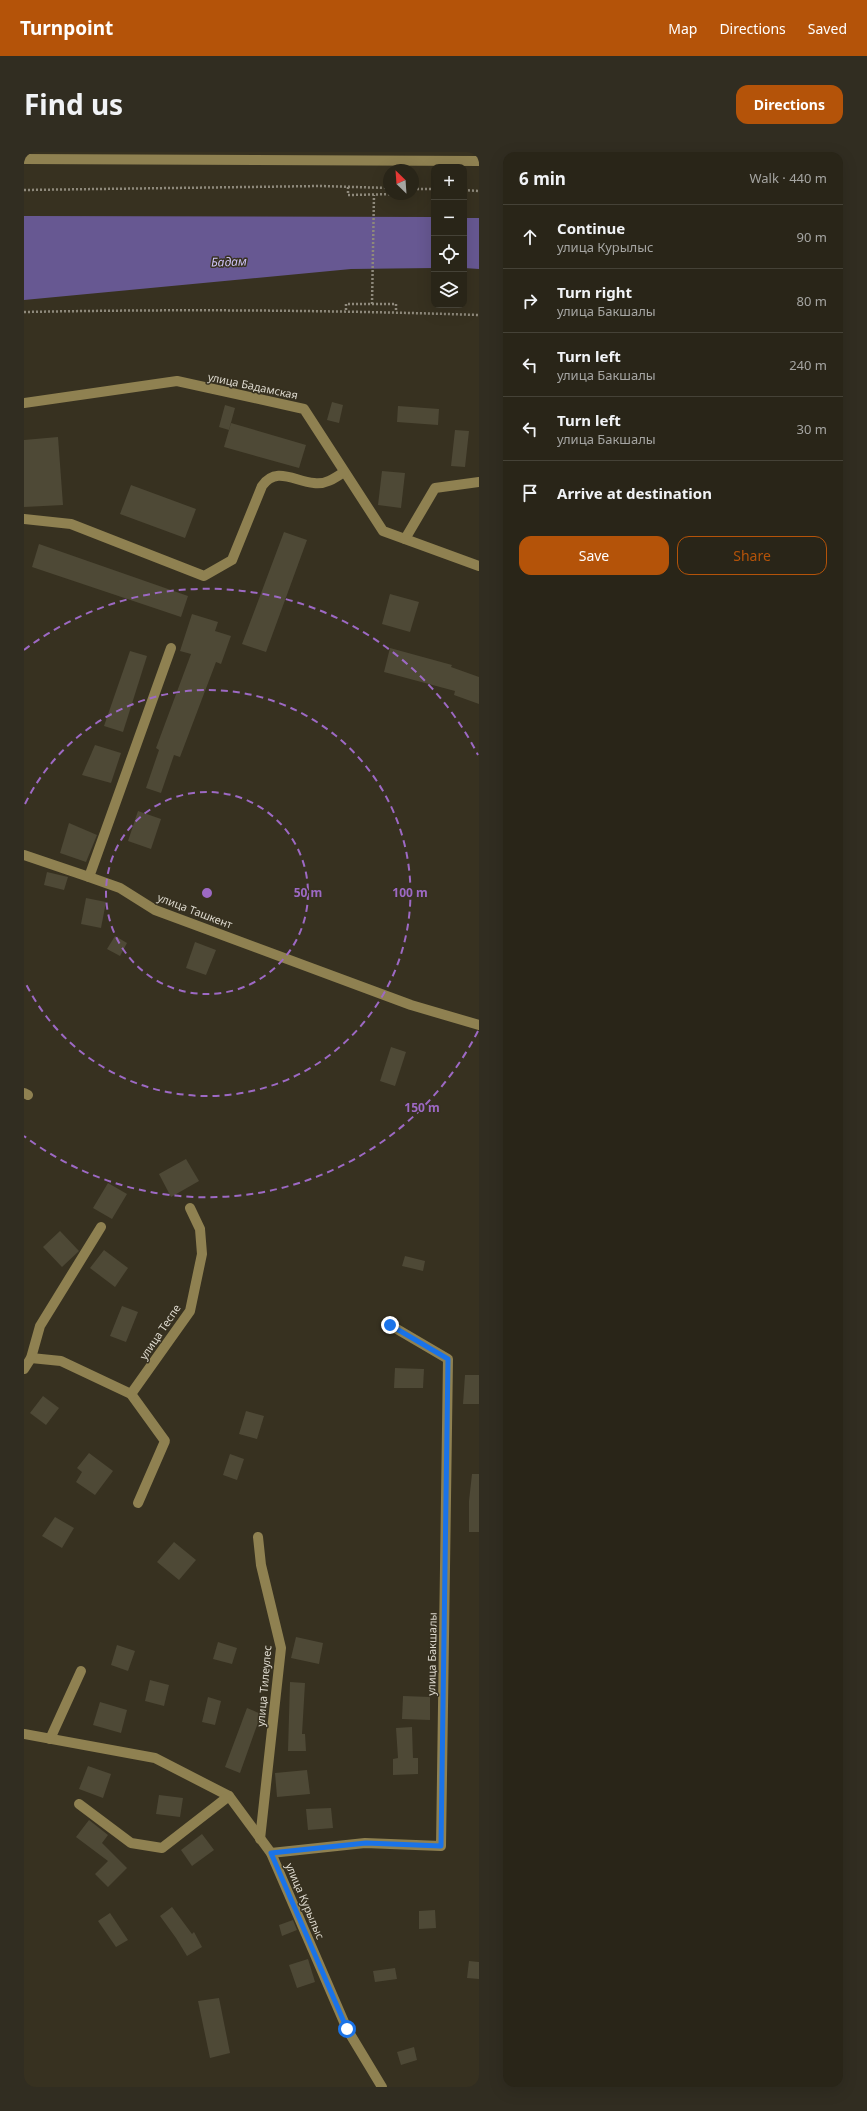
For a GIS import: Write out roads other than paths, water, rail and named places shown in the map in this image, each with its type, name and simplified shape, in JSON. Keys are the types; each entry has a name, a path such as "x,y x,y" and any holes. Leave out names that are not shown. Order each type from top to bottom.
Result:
{"street":[{"path":"24,159 479,161"},
{"name":"улица Бадамская","path":"24,403 177,381 304,409 383,531 479,566"},
{"path":"24,519 71,524 204,576 232,560 262,486 267,479 276,475 315,484 328,482 344,472"},
{"path":"405,539 436,488 479,482"},
{"path":"89,877 171,648"},
{"name":"улица Ташкент","path":"24,855 120,888 155,910 411,1005 479,1025"},
{"name":"улица Теспе","path":"131,1394 190,1311 202,1254 200,1229 190,1208"},
{"path":"24,1369 31,1358 40,1326 101,1227"},
{"name":"улица Бакшалы","path":"271,1853 366,1843 441,1846 448,1359 390,1325"},
{"path":"31,1358 61,1362 131,1394 165,1441 138,1503"},
{"name":"улица Тилеулес","path":"258,1537 261,1565 281,1648 260,1839"},
{"path":"50,1739 81,1671"},
{"name":"улица Курылыс","path":"24,1734 155,1758 230,1796 271,1853 347,2029 382,2087"},
{"path":"79,1804 131,1843 162,1848 230,1796"}],"water":[{"name":"Бадам","path":"24,216 431,217 431,268 351,269 24,300"},
{"path":"467,218 479,218 479,269 467,268"}]}
